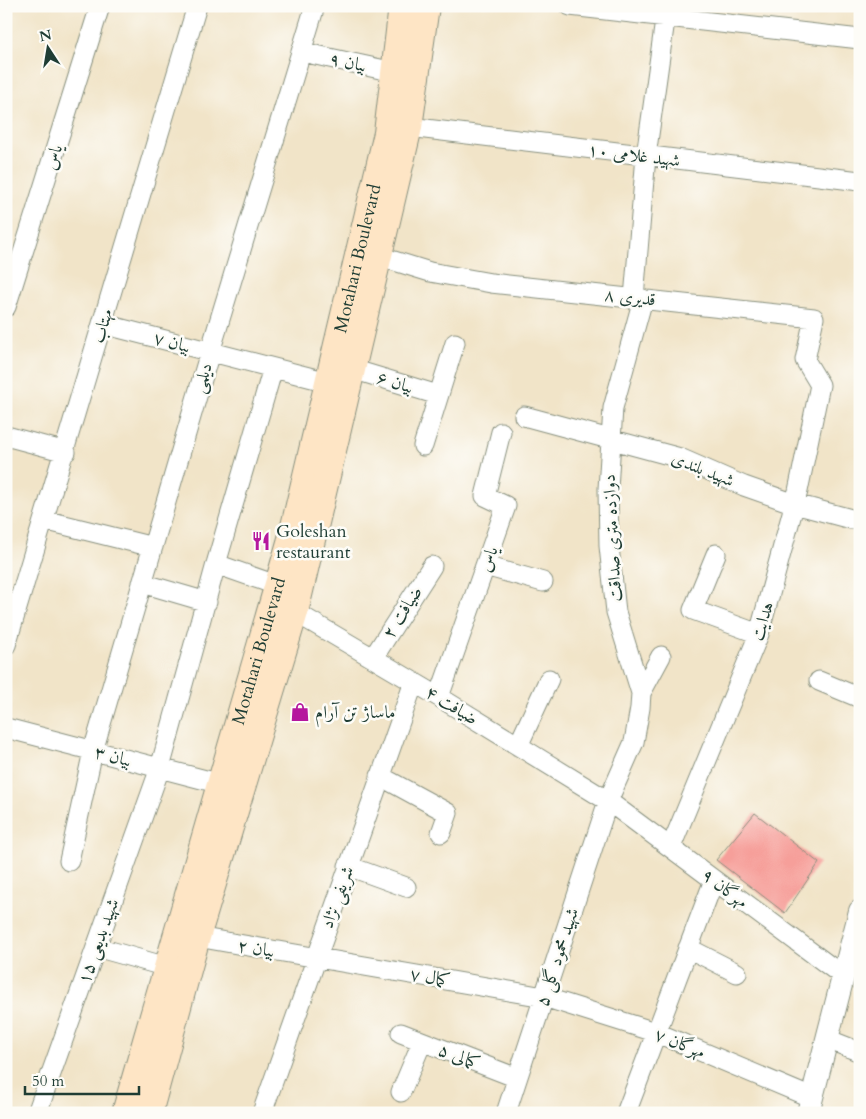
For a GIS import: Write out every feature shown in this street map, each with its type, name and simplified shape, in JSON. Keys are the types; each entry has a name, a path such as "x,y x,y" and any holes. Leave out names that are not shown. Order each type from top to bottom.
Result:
{"main road":[{"name":"Motahari Boulevard","path":"149,1113 197,937 295,612 328,382 387,133 402,6"},
{"name":"Motahari Boulevard","path":"125,1113 276,585 308,512 352,369 409,127 426,6"}],"street":[{"name":"یاس","path":"6,307 100,6"},
{"name":"مهتاب","path":"6,645 66,452 197,6"},
{"name":"دیلمی","path":"69,861 93,751 210,352 315,6"},
{"path":"570,6 666,12 860,39"},
{"name":"دوازده متری صداقت","path":"608,801 634,742 641,693 616,612 609,546 610,438 613,408 639,298 646,156 666,12"},
{"name":"بیان ۹","path":"302,52 394,72"},
{"name":"شهید غلامی ۱۰","path":"409,127 860,181"},
{"name":"قدیری ۸","path":"378,256 430,272 490,283 814,318 806,360 820,385"},
{"name":"بیان ۷","path":"103,324 328,382"},
{"path":"423,446 455,343"},
{"name":"شهید بدیعی ۱۵","path":"37,1113 160,768 216,564 273,368"},
{"name":"بیان ۶","path":"352,369 438,395"},
{"name":"هدایت","path":"671,847 759,634 795,504 820,385"},
{"name":"شهید بلندی","path":"524,416 680,458 744,486 795,504 851,519"},
{"name":"یاس","path":"439,697 506,506 484,496 501,432"},
{"path":"6,436 66,452"},
{"path":"44,520 153,547"},
{"path":"716,554 693,610 759,634"},
{"path":"216,564 276,585"},
{"name":"ضیافت ۲","path":"373,658 432,566"},
{"path":"485,566 543,582"},
{"path":"142,583 207,602"},
{"name":"ضیافت ۴","path":"295,612 439,697 608,801"},
{"path":"641,693 661,656"},
{"path":"518,746 549,680"},
{"path":"819,681 860,698"},
{"name":"شریفی نژاد","path":"262,1113 414,682"},
{"name":"بیان ۳","path":"6,728 220,784"},
{"path":"380,776 448,813 440,833"},
{"name":"مهرگان ۹","path":"608,801 842,976"},
{"name":"شهید محمود گلی ۵","path":"506,1113 608,801"},
{"path":"348,866 406,887"},
{"path":"626,1113 714,880"},
{"path":"810,1106 860,911"},
{"name":"بیان ۲","path":"197,937 316,957"},
{"path":"96,947 167,967"},
{"path":"688,948 737,973"},
{"name":"کمال ۷","path":"316,957 544,997"},
{"name":"مهرگان ۷","path":"544,997 655,1032 810,1106"},
{"name":"کمالی ۵","path":"401,1033 517,1078"},
{"path":"827,1039 860,1052"},
{"path":"401,1092 422,1042"}],"building":[{"path":"755,813 819,863 785,913 716,860"}],"place":[{"name":"Goleshan restaurant","path":"261,541"},
{"name":"ماساژ تن آرام","path":"300,712"}]}
